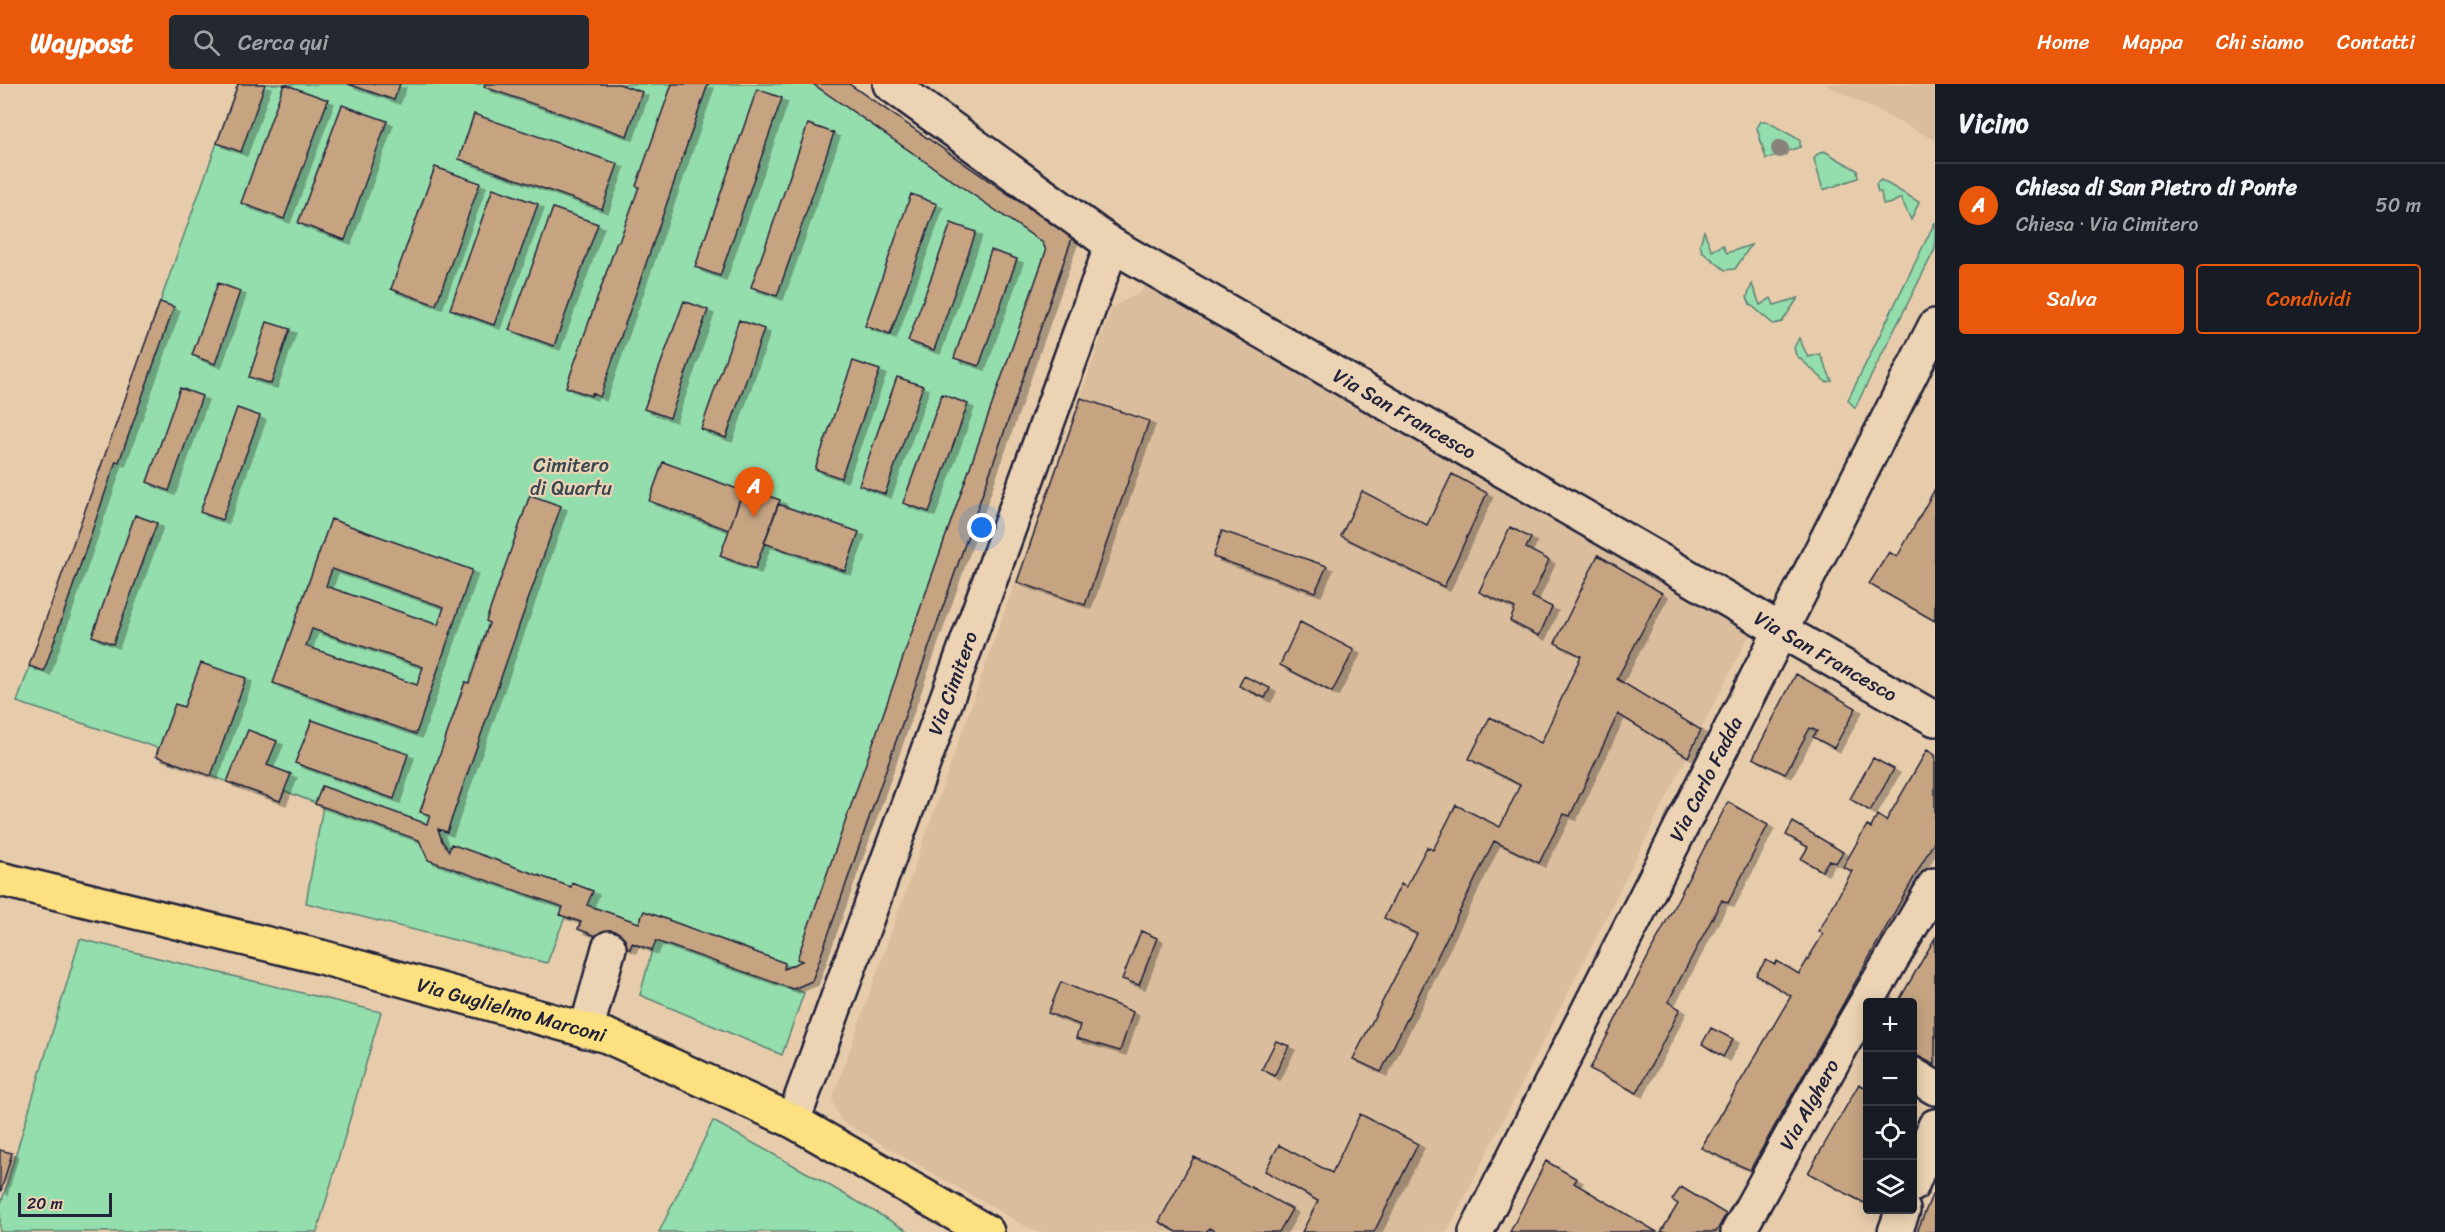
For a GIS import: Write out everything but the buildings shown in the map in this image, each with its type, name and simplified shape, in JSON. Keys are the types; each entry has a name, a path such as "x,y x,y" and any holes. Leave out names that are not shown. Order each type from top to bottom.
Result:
{"main road":[{"name":"Via Guglielmo Marconi","path":"0,879 321,957 586,1031 629,1046 793,1120 987,1232"}],"street":[{"name":"Via San Francesco","path":"891,84 1112,245 1935,719"},
{"name":"Via Cimitero","path":"793,1120 1112,245"},
{"name":"Via Carlo Fadda","path":"1476,1232 1935,326"},
{"name":"Via Alghero","path":"1738,1232 1858,1041 1935,885"},
{"path":"586,1031 609,948"},
{"path":"1917,1077 1935,1088"},
{"path":"1917,1172 1935,1126"},
{"path":"1895,1232 1901,1214"}],"shaded area":[{"path":"1824,84 1935,84 1935,140"},
{"path":"1167,255 1448,421 1767,599 1447,1232 1036,1232 841,1121 832,1100 1112,307 1140,293"}],"green space":[{"name":"Cimitero di Quartu","path":"238,84 849,84 1072,238 812,981 794,989 804,993 782,1055 640,995 652,950 632,944 630,949 578,929 580,922 565,917 547,963 306,903 323,806 285,791 280,801 156,756 158,748 17,702"},
{"path":"1761,121 1766,121 1800,140 1800,147 1766,159 1757,128"},
{"path":"1824,151 1857,170 1858,178 1823,190 1814,159 1816,155"},
{"path":"1881,180 1919,202 1911,220 1901,198 1890,204 1883,204 1881,192 1878,192 1876,184"},
{"path":"1935,222 1935,249 1855,408 1848,400"},
{"path":"1704,231 1712,251 1723,245 1727,253 1751,245 1735,269 1725,270 1702,251 1700,244"},
{"path":"1752,284 1760,305 1771,298 1774,305 1798,298 1782,322 1773,324 1750,304 1747,297"},
{"path":"1799,338 1808,357 1820,354 1832,381 1826,382 1796,355 1794,348"},
{"path":"80,939 381,1012 317,1232 0,1232 0,1207"},
{"path":"713,1121 813,1176 910,1232 659,1232"}],"place":[{"name":"Chiesa di San Pietro di Ponte","path":"754,517"}]}
